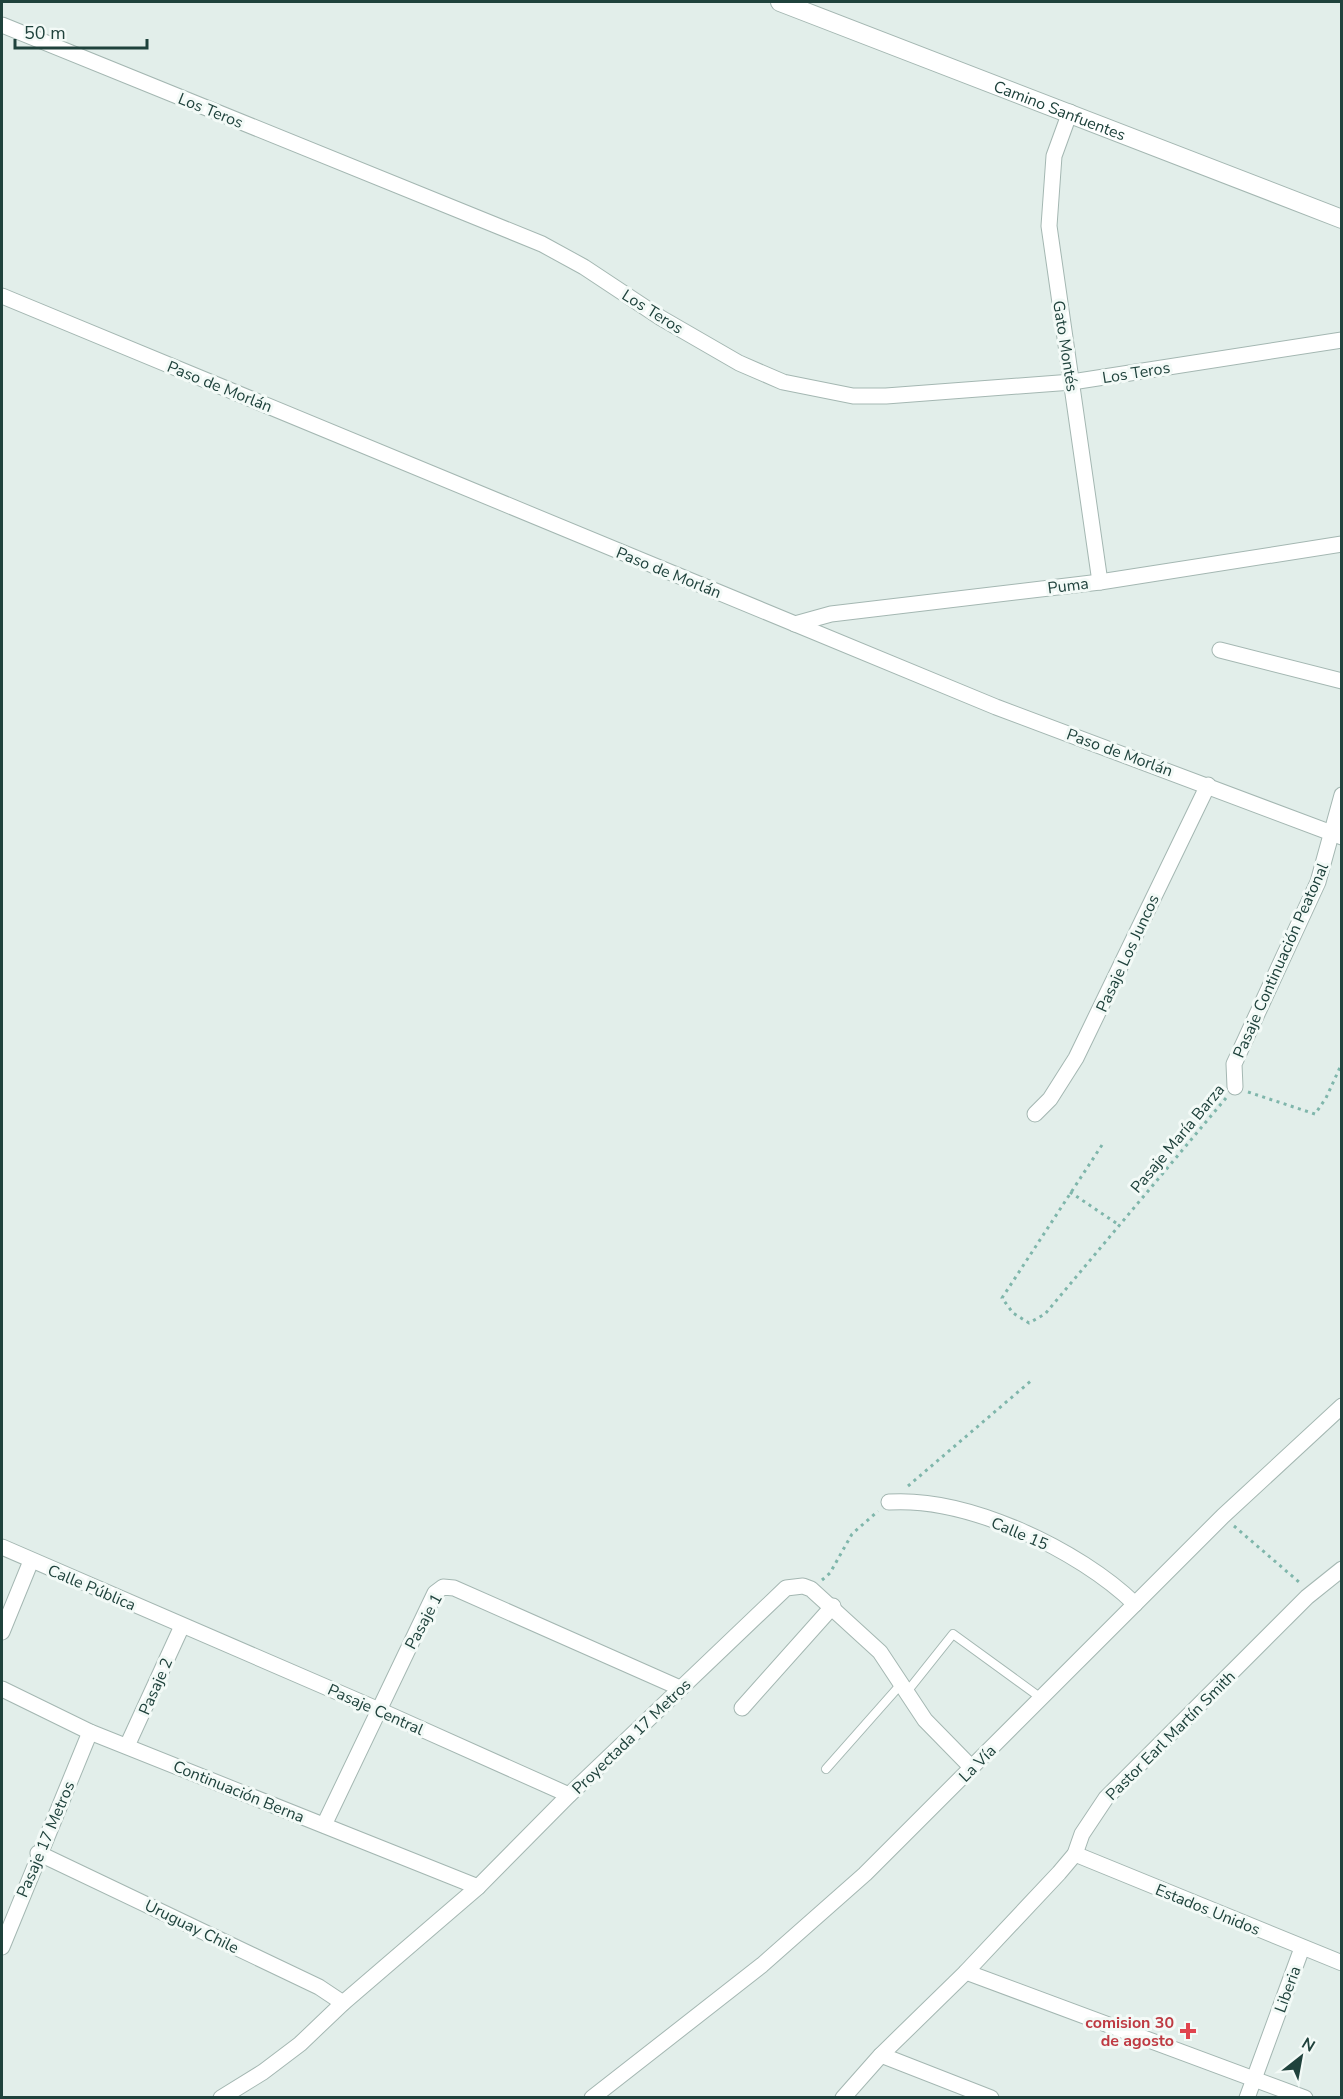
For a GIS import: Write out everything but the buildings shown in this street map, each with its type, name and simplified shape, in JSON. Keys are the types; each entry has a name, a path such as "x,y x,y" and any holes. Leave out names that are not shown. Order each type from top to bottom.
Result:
{"street":[{"name":"Camino Sanfuentes","path":"780,2 1070,112 1341,219"},
{"name":"Los Teros","path":"2,25 542,244 584,267 662,318 740,363 783,382 807,388 868,396 1072,382 1341,340"},
{"name":"Gato Montés","path":"1070,112 1054,156 1049,226 1100,582"},
{"name":"Paso de Morlán","path":"2,296 996,707 1336,835"},
{"name":"Puma","path":"795,624 831,614 1100,582 1341,544"},
{"path":"1220,650 1341,681"},
{"name":"Pasaje Los Juncos","path":"1035,1114 1050,1099 1076,1059 1208,785"},
{"name":"Pasaje Continuación Peatonal","path":"1235,1088 1234,1064 1318,882 1336,835 1341,795"},
{"name":"La Vía","path":"592,2097 771,1958 865,1874 1223,1516 1341,1406"},
{"name":"Calle 15","path":"889,1502 910,1501 946,1507 1001,1524 1067,1555 1100,1575 1135,1604"},
{"name":"Calle Pública","path":"2,1548 182,1626"},
{"path":"2,1632 31,1561"},
{"name":"Pastor Earl Martín Smith","path":"843,2097 881,2055 966,1972 1075,1854 1083,1834 1107,1798 1307,1597 1341,1569"},
{"name":"Pasaje 1","path":"324,1825 435,1593 439,1589 449,1586 680,1688"},
{"name":"Proyectada 17 Metros","path":"221,2097 263,2072 300,2044 343,2003 478,1887 569,1795 777,1594 794,1586 811,1589"},
{"path":"811,1589 833,1606 880,1652 925,1720 972,1768"},
{"path":"742,1708 833,1606"},
{"name":"Pasaje Central","path":"182,1626 379,1710 569,1795"},
{"name":"Pasaje 2","path":"127,1746 182,1626"},
{"name":"Continuación Berna","path":"2,1689 90,1732 478,1887"},
{"name":"Pasaje 17 Metros","path":"2,1947 38,1853 90,1732"},
{"name":"Uruguay Chile","path":"38,1853 319,1987 343,2003"},
{"name":"Estados Unidos","path":"1075,1854 1341,1964"},
{"name":"Liberia","path":"1248,2097 1302,1948"},
{"path":"966,1972 1305,2097"},
{"path":"881,2055 991,2097"}],"lane":[{"path":"826,1769 953,1634 1041,1698"}],"path":[{"name":"Pasaje María Barza","path":"1070,1192 1002,1298 1013,1313 1029,1323 1046,1314 1235,1088 1316,1114 1326,1098 1341,1063"},
{"path":"1102,1145 1070,1192 1119,1225"},
{"path":"811,1589 830,1573 852,1534 1032,1380"},
{"path":"1223,1516 1291,1573 1307,1597"}],"place":[{"name":"comision 30 de agosto","path":"1188,2031"}]}
